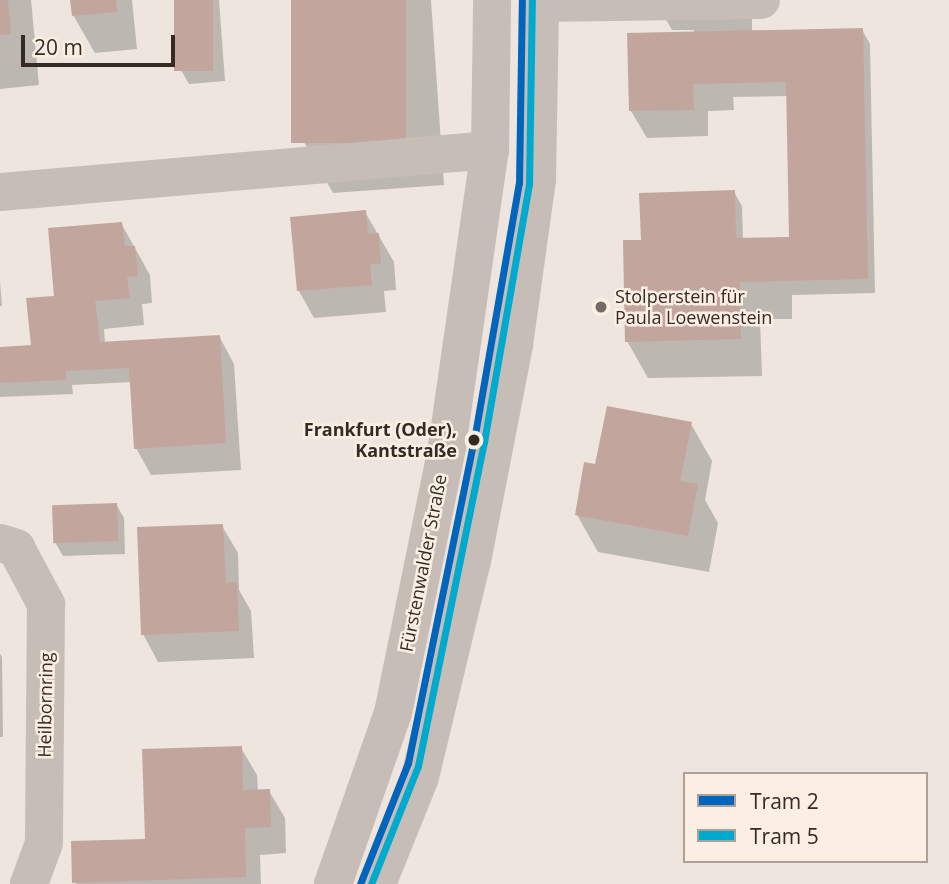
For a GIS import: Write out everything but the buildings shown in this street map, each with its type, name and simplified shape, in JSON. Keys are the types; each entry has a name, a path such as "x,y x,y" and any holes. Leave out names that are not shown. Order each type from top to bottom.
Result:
{"street":[{"name":"Fürstenwalder Straße","path":"333,884 393,713 447,447 490,150 492,0"},
{"path":"377,884 420,777 472,561 514,345 537,180 540,1 761,0"},
{"path":"0,192 490,150"},
{"name":"Heilbornring","path":"0,543 16,548 46,604 44,843 29,884"}],"tram line":[{"name":"2","path":"360,884 408,763 474,440 519,183 522,0"},
{"name":"5","path":"371,884 418,766 484,442 529,184 532,0"}],"place":[{"name":"Stolperstein für Paula Loewenstein","path":"601,307"},
{"name":"Frankfurt (Oder), Kantstraße","path":"474,440"}]}
